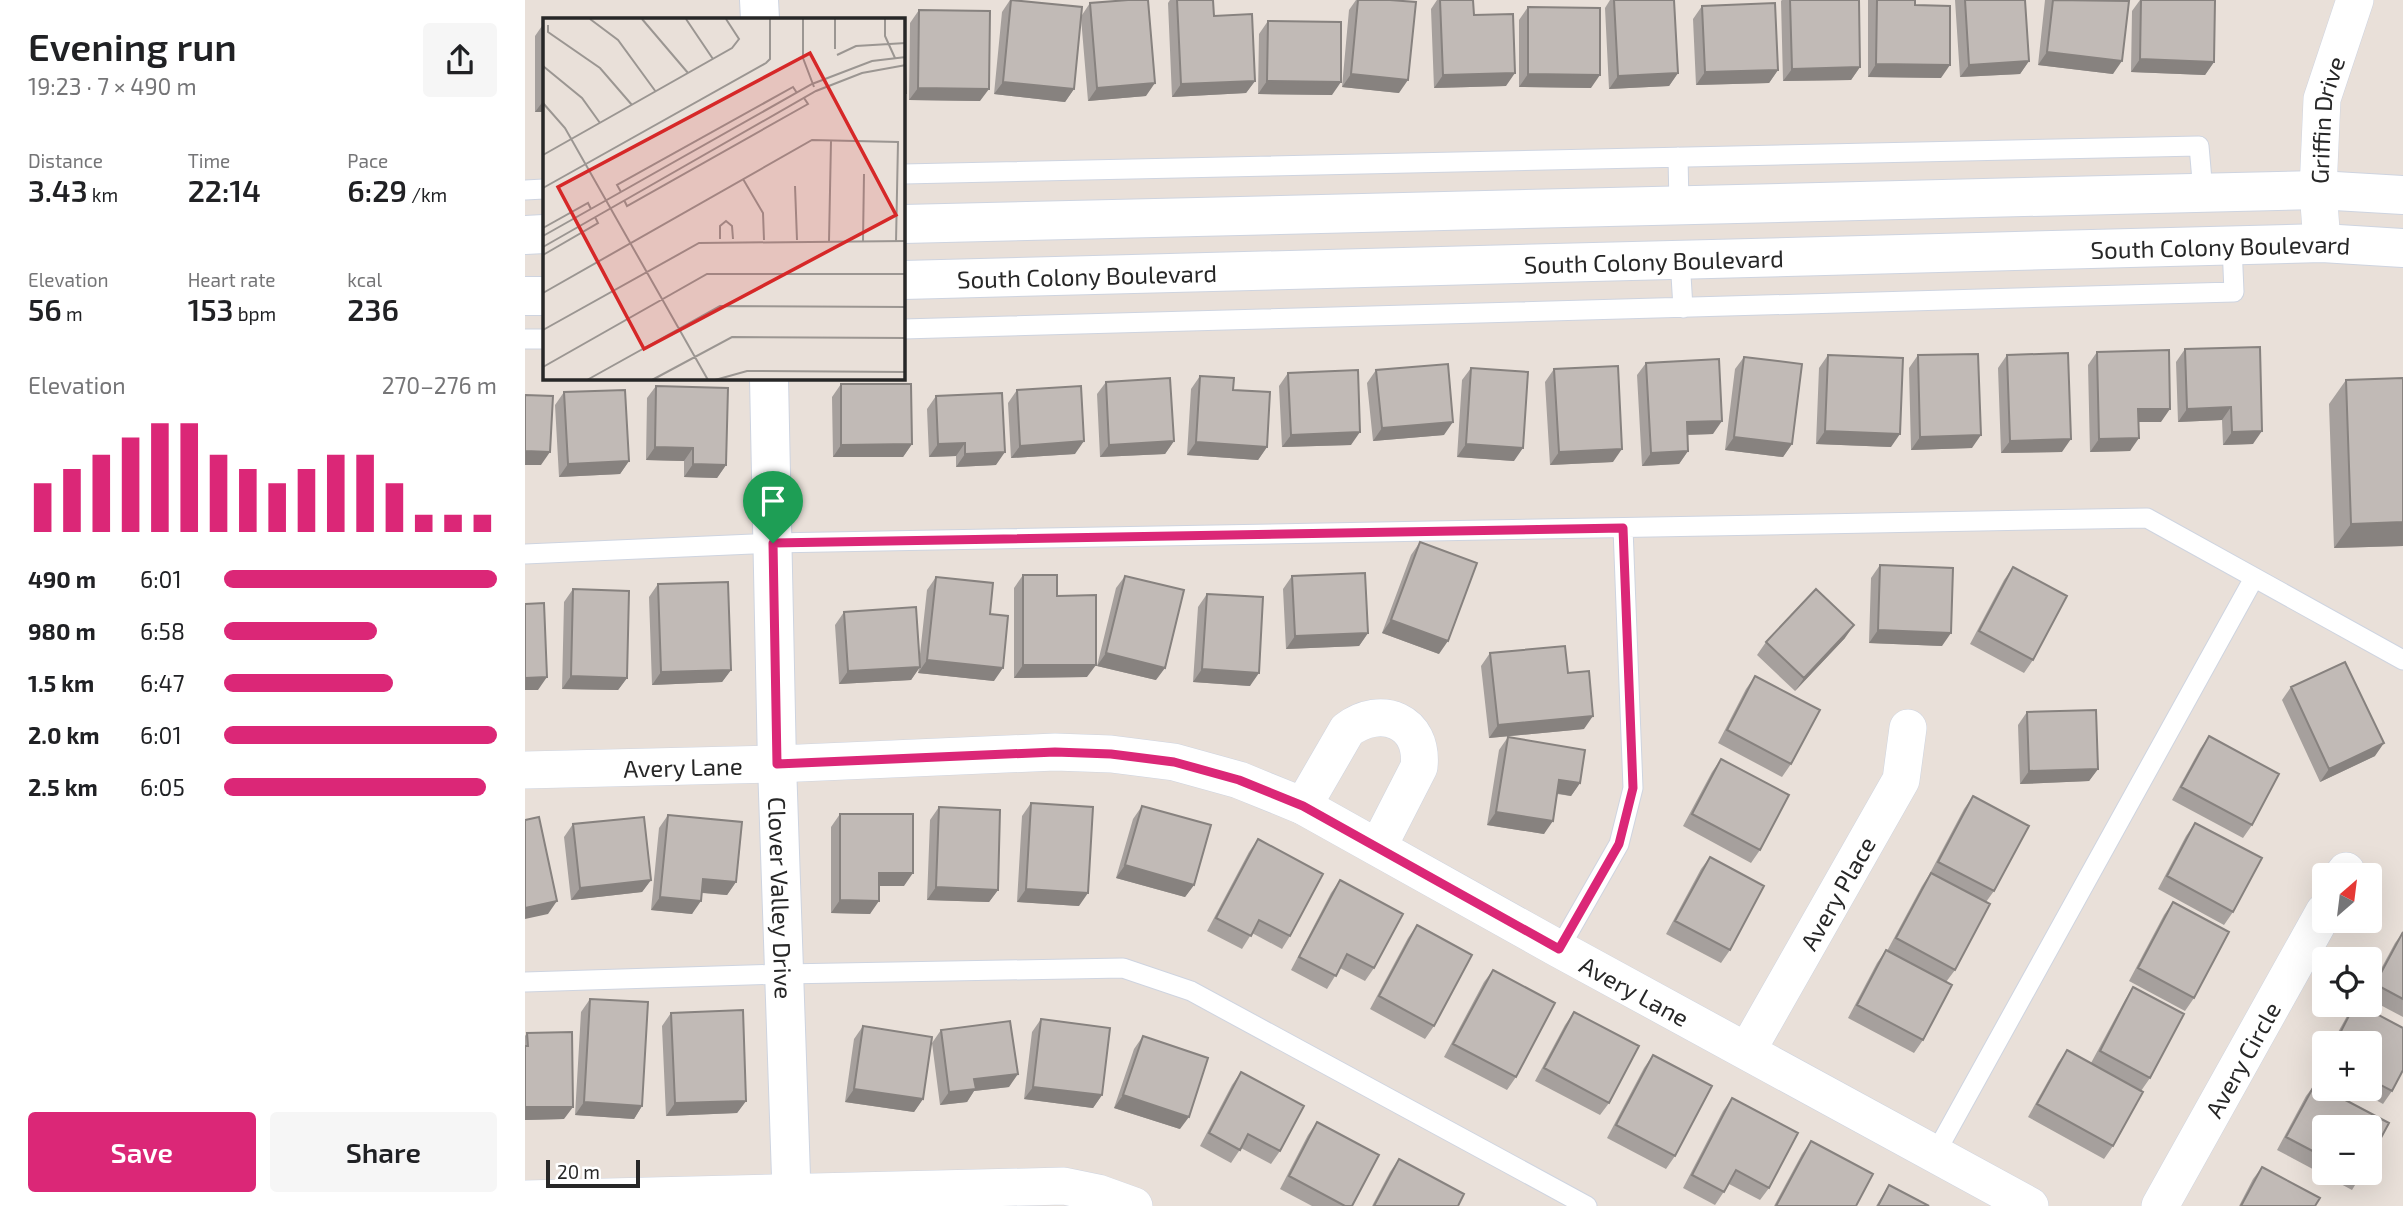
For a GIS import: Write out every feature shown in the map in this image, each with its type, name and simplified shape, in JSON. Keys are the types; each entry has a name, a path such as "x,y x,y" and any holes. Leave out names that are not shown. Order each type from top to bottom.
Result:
{"main road":[{"path":"759,0 760,18"},
{"path":"905,224 2203,192 2318,190 2403,195"},
{"path":"1679,205 1680,260"},
{"path":"525,235 543,234"},
{"name":"South Colony Boulevard","path":"905,280 2322,243 2403,248"},
{"path":"525,296 543,296"},
{"name":"Clover Valley Drive","path":"769,380 777,764 792,1199"}],"street":[{"name":"Griffin Drive","path":"2322,243 2318,190 2322,99 2355,0"},
{"path":"1303,806 1347,730 1371,717 1385,717 1398,722 1409,730 1417,741 1419,767 1378,846"},
{"name":"Avery Place","path":"1747,1051 1901,780 1908,728"},
{"name":"Avery Lane","path":"525,770 777,764 1055,752 1111,754 1174,762 1239,780 1303,806 1378,846 1559,949 2030,1206"},
{"name":"Avery Circle","path":"2160,1206 2312,933"},
{"path":"525,1199 792,1199 1012,1185 1064,1186 1098,1193 1134,1206"}],"lane":[{"path":"905,174 2199,146 2203,192"},
{"path":"1678,157 1679,205"},
{"path":"525,190 543,189"},
{"path":"905,329 2235,292 2232,245"},
{"path":"1680,260 1683,308"},
{"path":"525,339 543,339"},
{"path":"525,554 773,543 2147,518 2403,660"},
{"path":"1559,949 1619,844 1633,788 1623,528"},
{"path":"1935,1154 2254,578"},
{"path":"525,982 1123,968 1191,991 1587,1206"}],"building":[{"path":"1011,0 1082,7 1074,89 1003,82"},
{"path":"1148,0 1155,83 1097,88 1090,3"},
{"path":"1177,0 1213,0 1214,16 1252,14 1255,81 1181,84"},
{"path":"1358,0 1416,2 1408,80 1351,74"},
{"path":"1440,0 1473,0 1474,15 1513,14 1515,73 1443,75"},
{"path":"1614,0 1674,0 1678,73 1618,76"},
{"path":"1790,0 1859,0 1860,67 1792,69"},
{"path":"1877,0 1915,0 1915,5 1950,6 1950,65 1876,64"},
{"path":"1965,0 2025,0 2029,61 1969,65"},
{"path":"2053,0 2129,1 2122,61 2047,52"},
{"path":"2141,0 2215,0 2214,62 2140,59"},
{"path":"1775,3 1778,70 1705,72 1702,6"},
{"path":"1528,7 1600,8 1600,75 1528,74"},
{"path":"919,10 990,11 989,89 918,88"},
{"path":"1268,21 1341,22 1341,82 1267,81"},
{"path":"2260,347 2262,431 2232,432 2231,407 2187,409 2185,349"},
{"path":"2169,350 2170,409 2138,409 2139,438 2099,439 2097,352"},
{"path":"2068,353 2071,439 2010,441 2007,355"},
{"path":"1978,354 1981,435 1920,437 1918,355"},
{"path":"1828,355 1903,358 1900,434 1825,431"},
{"path":"1744,357 1802,364 1792,444 1734,437"},
{"path":"1719,359 1722,421 1687,422 1688,451 1651,453 1646,363"},
{"path":"1448,364 1453,422 1382,428 1376,370"},
{"path":"1618,366 1622,449 1559,452 1554,369"},
{"path":"1471,368 1528,372 1523,448 1466,444"},
{"path":"1358,370 1360,432 1291,435 1288,373"},
{"path":"1200,376 1234,378 1233,390 1270,392 1267,447 1196,442"},
{"path":"1170,378 1174,441 1109,445 1106,382"},
{"path":"2403,378 2403,522 2351,524 2346,380"},
{"path":"841,384 911,384 912,444 841,445"},
{"path":"656,386 728,388 726,465 693,464 693,448 655,447"},
{"path":"1081,386 1084,441 1020,446 1017,390"},
{"path":"625,390 629,461 568,464 564,392"},
{"path":"1002,393 1005,452 965,454 965,443 938,444 936,396"},
{"path":"525,395 553,396 550,452 525,451"},
{"path":"1420,542 1477,563 1448,641 1391,620"},
{"path":"1880,565 1953,568 1951,633 1878,630"},
{"path":"2013,567 2067,596 2033,660 1979,631"},
{"path":"1365,573 1368,633 1295,636 1292,576"},
{"path":"1023,575 1057,575 1057,596 1096,595 1096,665 1023,665"},
{"path":"1125,576 1184,590 1165,668 1106,653"},
{"path":"936,577 993,583 990,614 1008,616 1003,668 927,660"},
{"path":"728,582 731,670 661,672 658,584"},
{"path":"573,589 629,591 627,678 571,676"},
{"path":"1816,589 1854,625 1804,678 1766,642"},
{"path":"1207,594 1263,597 1259,673 1202,669"},
{"path":"544,603 547,677 525,678 525,604"},
{"path":"916,607 920,667 848,671 844,612"},
{"path":"1565,646 1568,673 1589,671 1593,716 1498,725 1490,653"},
{"path":"2345,662 2384,743 2329,769 2291,687"},
{"path":"1755,676 1820,710 1791,764 1727,730"},
{"path":"2096,710 2098,769 2029,771 2027,712"},
{"path":"2209,736 2279,774 2252,825 2181,787"},
{"path":"1508,737 1585,750 1580,783 1559,780 1553,821 1496,812"},
{"path":"1721,759 1789,795 1760,850 1692,814"},
{"path":"1973,796 2029,826 1994,891 1938,862"},
{"path":"1031,803 1093,807 1088,893 1026,889"},
{"path":"1142,806 1211,825 1194,885 1125,865"},
{"path":"939,807 1000,810 998,890 936,887"},
{"path":"840,814 913,814 913,873 879,873 879,901 840,900"},
{"path":"668,815 742,822 736,882 703,879 701,901 660,897"},
{"path":"539,817 557,901 525,908 525,820"},
{"path":"644,817 651,880 580,888 573,824"},
{"path":"2195,823 2262,858 2233,912 2167,876"},
{"path":"1258,839 1323,874 1290,936 1259,920 1251,936 1216,918"},
{"path":"1710,857 1764,886 1730,950 1675,921"},
{"path":"1931,873 1990,904 1955,970 1896,938"},
{"path":"1340,880 1403,914 1374,968 1347,954 1336,976 1299,957"},
{"path":"2173,902 2229,932 2194,998 2138,968"},
{"path":"1417,925 1472,955 1434,1026 1379,996"},
{"path":"2403,932 2403,999 2382,988 2382,971"},
{"path":"1886,950 1952,985 1923,1040 1857,1005"},
{"path":"1493,970 1555,1003 1516,1077 1453,1044"},
{"path":"2133,987 2184,1014 2150,1078 2100,1051"},
{"path":"590,999 648,1002 642,1106 584,1102"},
{"path":"743,1010 746,1101 675,1103 671,1013"},
{"path":"1574,1012 1639,1046 1609,1103 1544,1068"},
{"path":"2348,1017 2382,1017 2403,1028 2403,1070 2392,1091 2382,1086 2382,1031 2341,1031"},
{"path":"1041,1019 1110,1028 1102,1095 1033,1087"},
{"path":"1010,1021 1018,1074 974,1079 976,1089 949,1092 941,1030"},
{"path":"863,1026 932,1037 923,1099 854,1089"},
{"path":"572,1032 573,1107 525,1107 527,1033"},
{"path":"1143,1036 1208,1058 1189,1117 1123,1095"},
{"path":"2067,1050 2143,1092 2113,1146 2037,1104"},
{"path":"1653,1055 1712,1086 1675,1156 1616,1125"},
{"path":"1241,1072 1304,1106 1280,1151 1248,1134 1240,1150 1209,1133"},
{"path":"2312,1089 2312,1101 2347,1101 2374,1115 2312,1115 2312,1151 2286,1137"},
{"path":"1732,1098 1798,1133 1769,1188 1736,1170 1724,1192 1692,1175"},
{"path":"2382,1119 2389,1123 2382,1136"},
{"path":"1317,1122 1379,1155 1352,1206 1345,1206 1289,1176"},
{"path":"1811,1141 1873,1174 1856,1206 1776,1206"},
{"path":"1399,1159 1464,1194 1458,1206 1374,1206"},
{"path":"2262,1167 2320,1198 2315,1206 2241,1206"},
{"path":"1889,1185 1929,1206 1878,1206"}],"route":[{"path":"1623,528 1633,788 1619,844 1559,949 1303,806 1239,780 1174,762 1111,754 1055,752 777,764 773,543 1623,528"}]}
